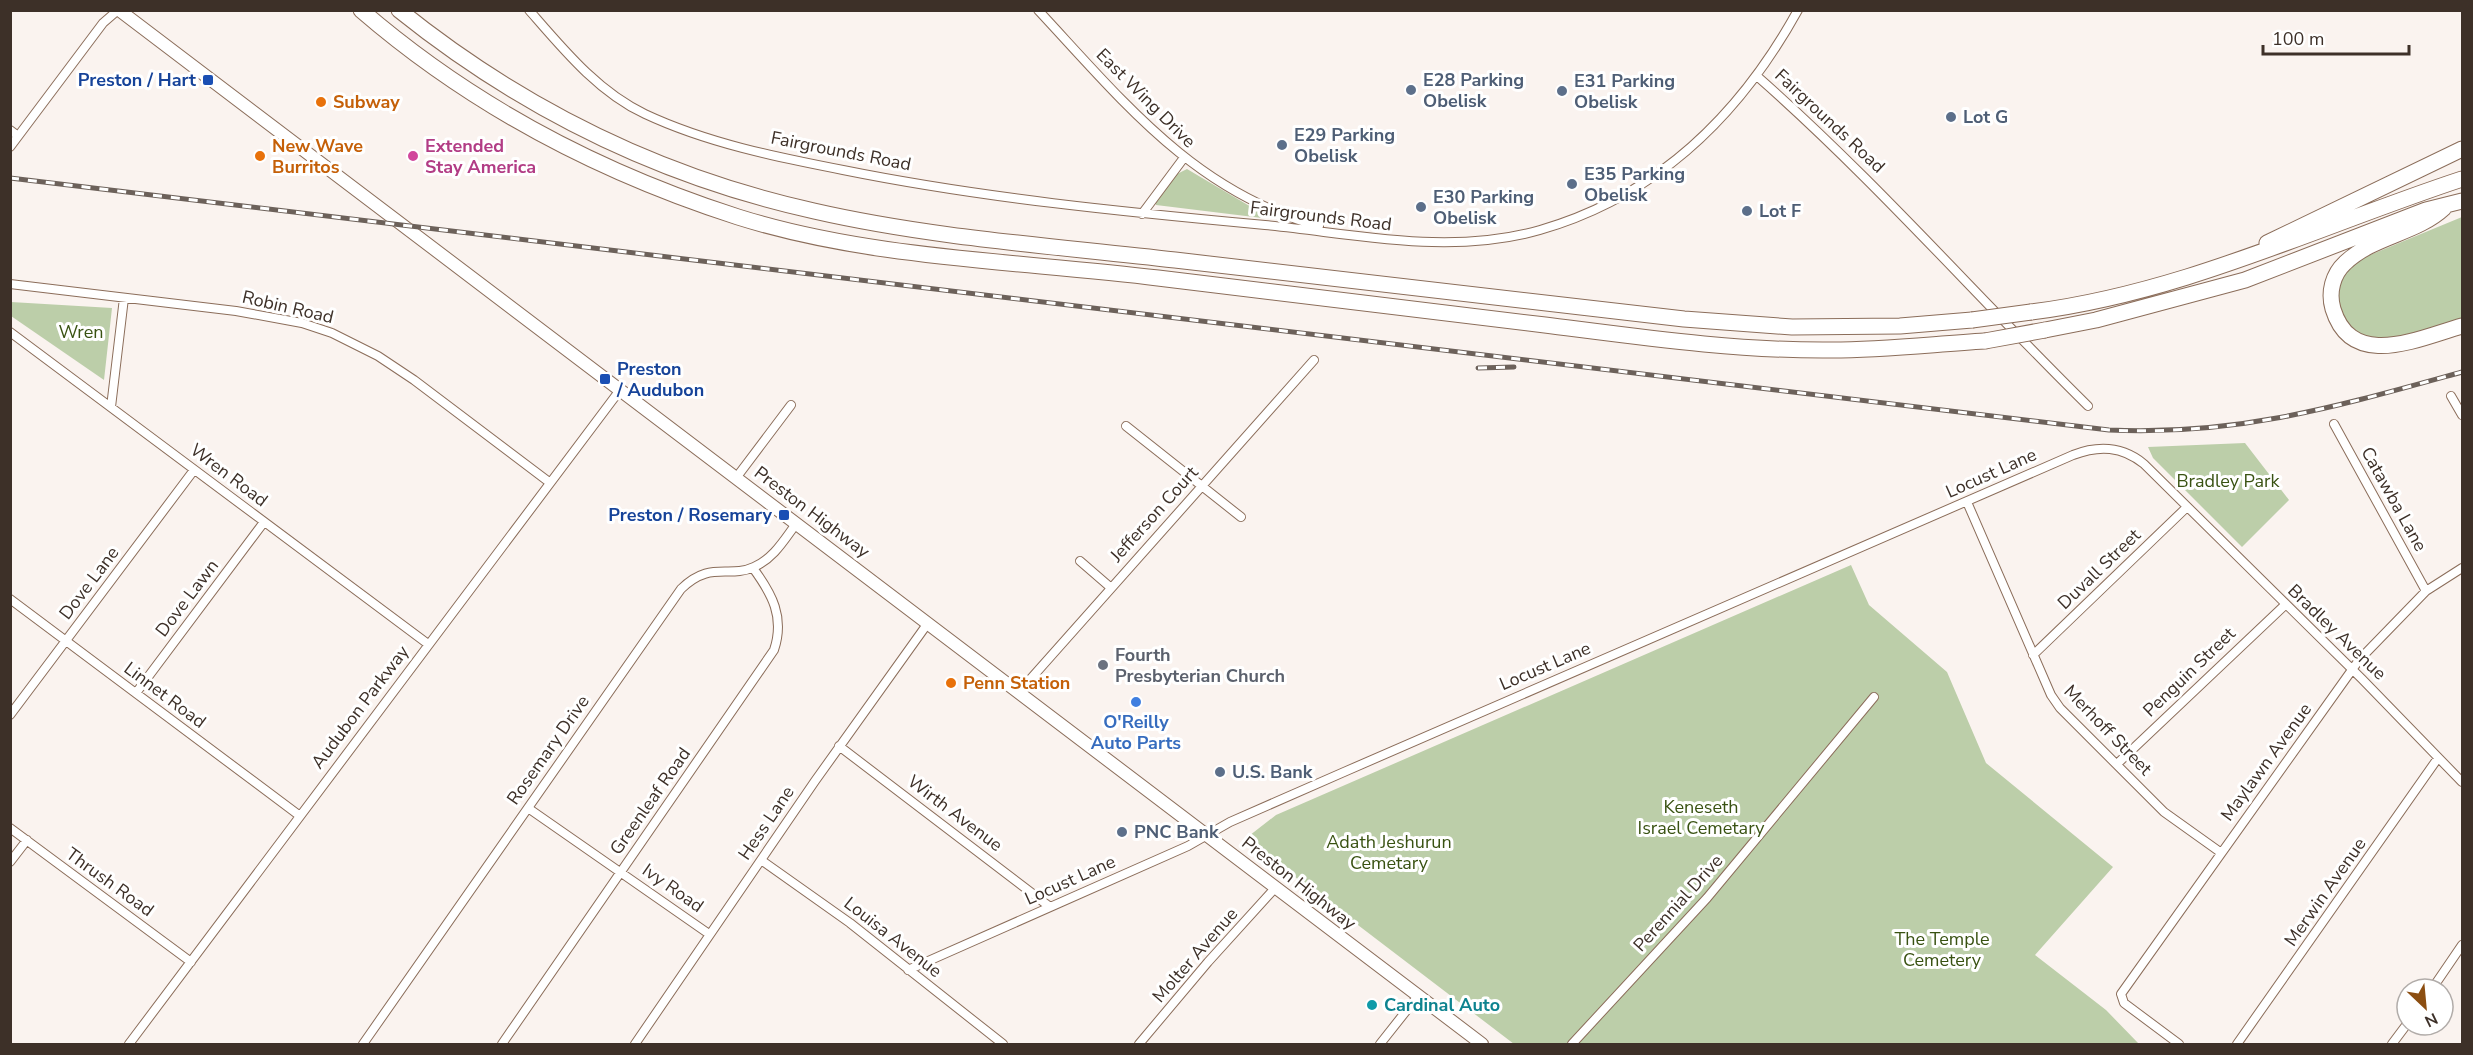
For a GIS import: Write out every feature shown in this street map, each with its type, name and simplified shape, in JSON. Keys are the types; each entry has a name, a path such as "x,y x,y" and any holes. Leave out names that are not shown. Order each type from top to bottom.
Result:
{"highway":[{"path":"361,10 422,59 464,88 551,140 596,162 698,203 742,218 812,236 888,248 1117,273 1690,342 1833,350 1985,341 2096,320 2245,280 2426,210 2463,201"},
{"path":"399,10 501,84 607,141 703,180 757,197 852,219 1030,243 1684,319 1792,327 1900,326 2031,312 2125,295 2234,263 2463,179"},
{"path":"2234,263 2298,227 2376,193 2463,149"},
{"path":"2446,206 2430,220 2371,245 2346,262 2336,275 2331,298 2336,318 2342,328 2356,340 2375,347 2389,346 2463,326"}],"main road":[{"name":"Preston Highway","path":"118,10 1482,1044"}],"street":[{"path":"10,147 103,23 118,10"},
{"name":"East Wing Drive","path":"1038,10 1147,126 1183,159 1221,184 1260,204 1310,224 1342,232"},
{"name":"Fairgrounds Road","path":"530,12 596,81 624,102 670,125 782,158 888,179 1142,214 1342,232 1403,242 1480,240 1540,230 1574,217 1632,189 1684,154 1722,119 1758,77 1897,207 2088,406"},
{"path":"1758,77 1798,12"},
{"path":"10,130 18,136"},
{"path":"1142,214 1183,159"},
{"name":"Robin Road","path":"10,284 285,320 340,336 378,356 414,380 549,482"},
{"path":"111,407 124,298"},
{"name":"Wren Road","path":"10,332 428,644"},
{"name":"Jefferson Court","path":"1019,692 1314,360"},
{"name":"Audubon Parkway","path":"129,1044 620,390"},
{"path":"2451,396 2463,415"},
{"path":"736,478 790,405"},
{"name":"Catawba Lane","path":"2334,424 2426,591"},
{"path":"1126,426 1241,517"},
{"name":"Locust Lane","path":"908,970 1105,883 1376,758 2073,455 2103,448 2124,451 2135,457 2187,507"},
{"name":"Dove Lane","path":"10,715 194,471"},
{"name":"Merhoff Street","path":"1967,502 2051,695 2060,708 2163,812 2220,852"},
{"name":"Bradley Avenue","path":"2187,507 2463,782"},
{"name":"Duvall Street","path":"2033,655 2187,507"},
{"name":"Dove Lawn","path":"136,693 264,522"},
{"path":"753,568 774,555 796,524"},
{"path":"1080,561 1110,587"},
{"name":"Rosemary Drive","path":"363,1044 681,589 706,572 753,568"},
{"name":"Greenleaf Road","path":"502,1044 774,650 779,636 778,613 769,589 753,568"},
{"name":"Maylawn Avenue","path":"2180,1044 2124,1003 2121,997 2220,852 2352,669 2426,591 2463,568"},
{"name":"Linnet Road","path":"10,599 300,816"},
{"name":"Penguin Street","path":"2117,764 2285,605"},
{"name":"Hess Lane","path":"634,1044 839,746 928,623"},
{"name":"Perennial Drive","path":"1572,1044 1707,898 1874,697"},
{"name":"Wirth Avenue","path":"839,746 1050,907"},
{"name":"Merwin Avenue","path":"2237,1044 2438,758"},
{"name":"Ivy Road","path":"528,808 709,934"},
{"name":"Thrush Road","path":"10,828 191,962"},
{"path":"10,862 27,840"},
{"name":"Louisa Avenue","path":"761,860 850,923 1003,1044"},
{"name":"Molter Avenue","path":"1139,1044 1276,887"},
{"path":"2440,977 2463,945"},
{"path":"1380,1044 1418,996"}],"green space":[{"path":"1187,169 1263,214 1262,218 1156,205 1155,202 1177,174"},
{"path":"2462,217 2462,321 2378,342 2353,332 2338,311 2337,284 2353,262"},
{"name":"Wren","path":"11,302 112,308 104,380 11,316"},
{"name":"Bradley Park","path":"2245,443 2289,500 2242,547 2153,458 2148,447"},
{"name":"Keneseth Israel Cemetary","path":"1851,565 1869,605 1947,672 1986,763 2113,867 2035,955 2106,1010 2139,1044 1514,1044 1245,839 1276,815"}],"railway":[{"path":"10,178 2109,430 2156,431 2201,428 2288,416 2462,372"},
{"path":"1478,368 1514,367"}],"place":[{"name":"Preston / Hart","path":"208,80"},
{"name":"E28 Parking Obelisk","path":"1411,90"},
{"name":"E31 Parking Obelisk","path":"1562,91"},
{"name":"Subway","path":"321,102"},
{"name":"Lot G","path":"1951,117"},
{"name":"E29 Parking Obelisk","path":"1282,145"},
{"name":"New Wave Burritos","path":"260,156"},
{"name":"Extended Stay America","path":"413,156"},
{"name":"E35 Parking Obelisk","path":"1572,184"},
{"name":"E30 Parking Obelisk","path":"1421,207"},
{"name":"Lot F","path":"1747,211"},
{"name":"Preston / Audubon","path":"605,379"},
{"name":"Preston / Rosemary","path":"784,515"},
{"name":"Fourth Presbyterian Church","path":"1103,665"},
{"name":"Penn Station","path":"951,683"},
{"name":"O'Reilly Auto Parts","path":"1136,702"},
{"name":"U.S. Bank","path":"1220,772"},
{"name":"PNC Bank","path":"1122,832"},
{"name":"Cardinal Auto","path":"1372,1005"}],"park label":[{"name":"Adath Jeshurun Cemetary","path":"1389,852"},
{"name":"The Temple Cemetery","path":"1942,949"}]}
